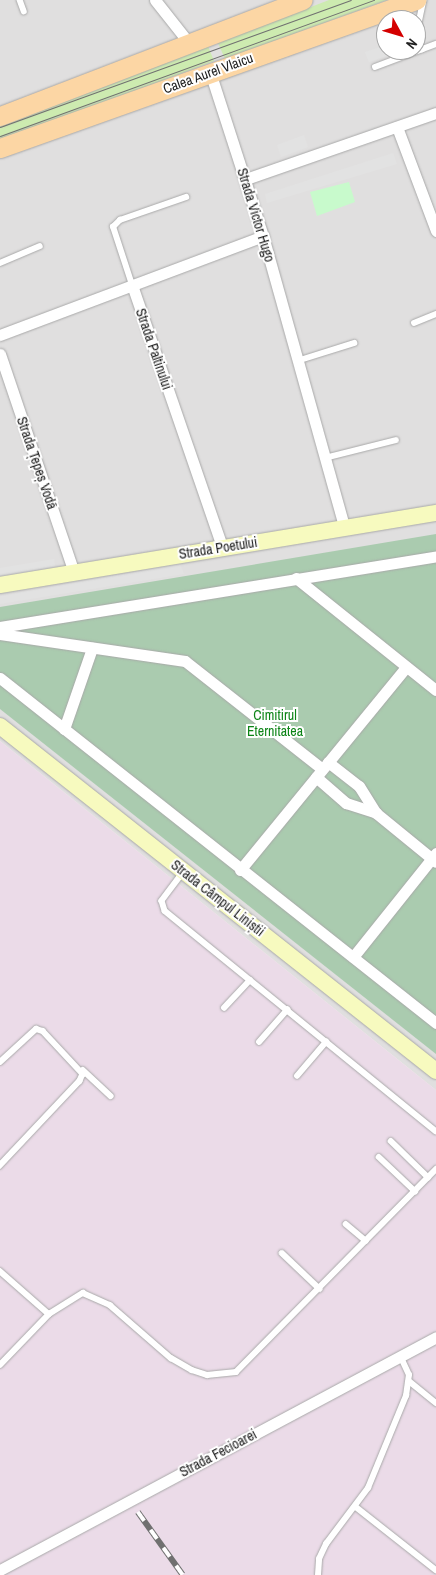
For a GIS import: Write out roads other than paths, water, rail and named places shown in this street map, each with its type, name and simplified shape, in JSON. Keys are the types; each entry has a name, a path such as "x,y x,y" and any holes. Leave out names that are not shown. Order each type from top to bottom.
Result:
{"main road":[{"path":"0,116 302,0"},
{"name":"Calea Aurel Vlaicu","path":"0,148 210,72 386,14 416,0"}],"street":[{"path":"155,0 188,43"},
{"name":"Strada Victor Hugo","path":"210,72 263,236 345,529"},
{"path":"246,179 436,113"},
{"path":"397,127 436,231"},
{"path":"0,335 263,236"},
{"name":"Strada Paltinului","path":"132,285 222,547"},
{"name":"Strada Țepeș Vodă","path":"0,354 74,573"},
{"name":"Strada Poetului","path":"0,585 436,513"},
{"path":"0,627 436,556"},
{"path":"296,578 436,690"},
{"path":"0,634 186,661 322,769 359,786 376,813"},
{"path":"64,729 92,648"},
{"path":"240,870 406,667"},
{"path":"0,678 240,870 436,1023"},
{"name":"Strada Câmpul Liniștii","path":"0,726 436,1071"},
{"path":"322,769 346,803 376,813 434,858 353,958"},
{"name":"Strada Fecioarei","path":"0,1570 436,1337"}],"lane":[{"path":"20,0 24,11"},
{"path":"375,67 394,60"},
{"name":"Strada Paltinului","path":"132,285 113,227 120,220 186,197"},
{"path":"0,262 40,246"},
{"path":"414,323 436,314"},
{"path":"297,361 354,343"},
{"path":"325,458 396,440"},
{"path":"184,871 163,898 162,908 436,1131"},
{"path":"224,1008 250,980"},
{"path":"259,1042 287,1010"},
{"path":"0,1062 36,1029 43,1031 111,1096"},
{"path":"297,1076 326,1042"},
{"path":"0,1166 80,1081 82,1070"},
{"path":"391,1141 428,1177"},
{"path":"379,1157 414,1191"},
{"path":"0,1365 48,1314 74,1296 83,1293 96,1296 110,1305 171,1358 207,1375 224,1375 236,1372 249,1361 436,1169"},
{"path":"346,1224 366,1241"},
{"path":"282,1253 320,1288"},
{"path":"0,1271 48,1314"},
{"path":"400,1356 409,1381 436,1402"},
{"path":"318,1575 319,1559 326,1544 356,1507 376,1472 409,1381"},
{"path":"356,1507 436,1570"}],"tram line":[{"path":"0,127 351,0"},
{"path":"0,136 374,0"}],"railway":[{"path":"138,1512 183,1575"}],"park label":[{"name":"Cimitirul Eternitatea","path":"275,724"}]}
